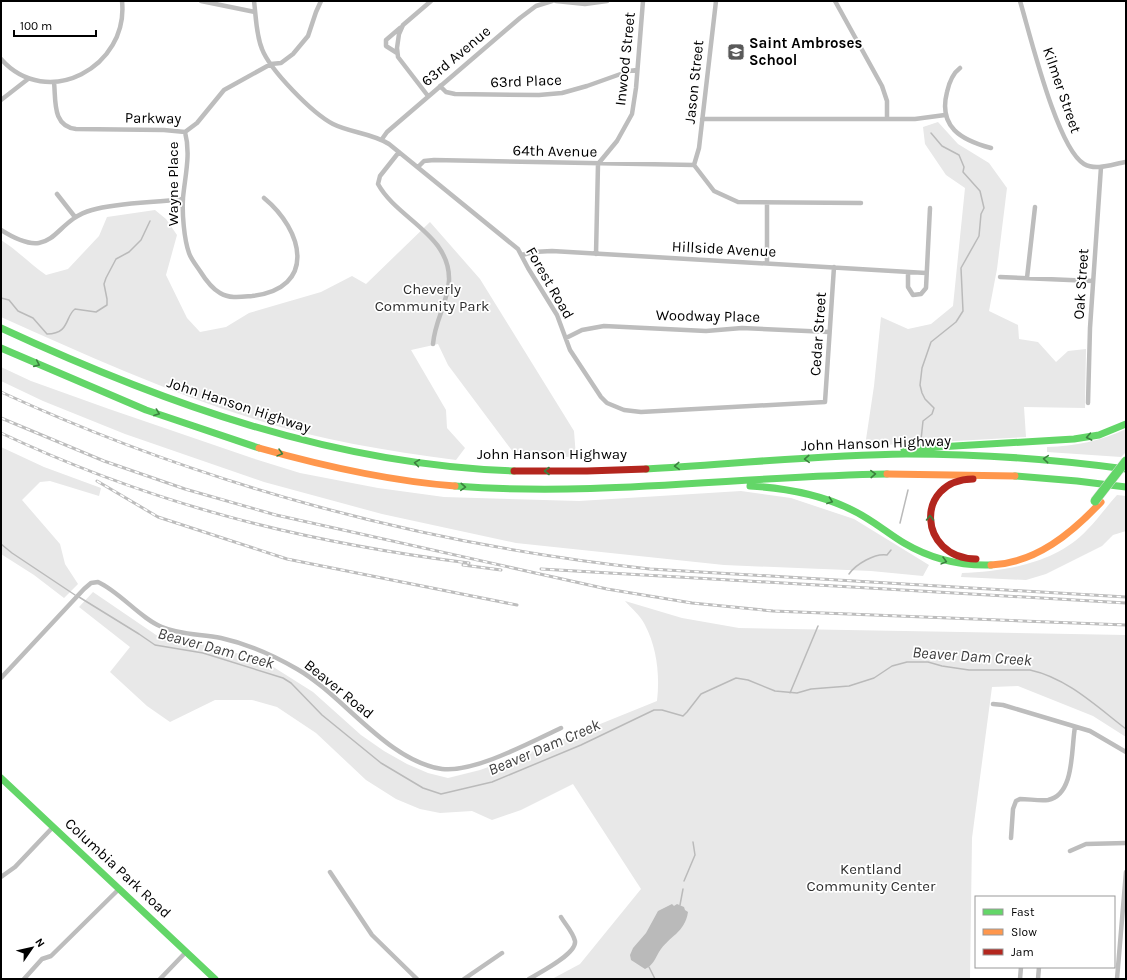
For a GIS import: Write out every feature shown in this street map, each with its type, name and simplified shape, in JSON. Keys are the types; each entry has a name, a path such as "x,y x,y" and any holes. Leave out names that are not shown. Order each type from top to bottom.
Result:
{"main road":[{"name":"John Hanson Highway","path":"1,328 121,380 243,424 318,445 395,460 474,469 552,471 846,456 918,454 991,456 1050,460 1126,469"},
{"name":"John Hanson Highway","path":"1,348 100,390 198,428 304,460 384,477 449,486 528,490 580,490 907,473 1002,475 1126,487"},
{"path":"846,456 873,450 1078,439 1106,433 1126,424"},
{"path":"1002,475 956,481 938,493 931,508 930,524 937,541 947,552 964,558 1001,558 1022,553 1059,535 1098,502 1126,461"},
{"path":"695,484 771,487 815,496 849,509 869,519 922,553 944,561 975,565 1012,562 1047,549 1073,532 1126,469"},
{"name":"Columbia Park Road","path":"1,778 215,979"}],"street":[{"path":"1,59 12,69 28,79 54,82 82,74 103,59 112,46 118,30 122,1"},
{"path":"201,1 255,12"},
{"name":"Forest Road","path":"254,1 260,43 271,64 306,104 322,118 345,129 372,135 382,139 512,243 522,255 528,268 557,315 575,358 601,397 607,403 624,410 641,412 825,402"},
{"name":"Parkway","path":"54,82 58,118 65,126 76,129 164,130 185,132 197,123 224,90 271,64 281,63 303,44 321,1"},
{"path":"428,96 413,78 397,53 386,46 386,40 431,1"},
{"name":"63rd Avenue","path":"382,139 387,132 428,96 528,11 544,2 552,1"},
{"path":"556,1 607,1"},
{"name":"Inwood Street","path":"598,164 611,150 632,114 643,1"},
{"name":"Jason Street","path":"694,165 698,155 716,1"},
{"path":"835,1 882,86 886,101 887,118"},
{"name":"Kilmer Street","path":"1020,1 1054,114 1067,143 1084,164 1092,167 1101,167 1126,162"},
{"path":"397,53 400,28"},
{"path":"960,68 954,73 948,88 944,108 945,115 950,125 960,134 991,148"},
{"name":"63rd Place","path":"440,86 446,92 456,94 539,95 572,90 629,71 637,70"},
{"path":"1,100 28,79"},
{"path":"702,119 915,119 945,115"},
{"name":"Wayne Place","path":"185,132 188,156 183,199 185,232 189,254 213,288 219,293 233,298 257,295 278,289 289,281 297,267 299,258 295,240 277,210 264,198"},
{"path":"399,152 380,176 378,184 387,196 438,247 447,266 448,294 435,328 433,344"},
{"name":"64th Avenue","path":"418,167 424,162 434,160 694,165"},
{"path":"596,254 598,164"},
{"path":"694,165 708,184 721,196 738,202 861,203"},
{"name":"Oak Street","path":"1088,403 1090,328 1101,167"},
{"path":"57,194 75,218"},
{"path":"1,230 21,241 43,242 55,237 75,218 87,211 99,208 183,199"},
{"path":"767,203 767,263"},
{"path":"908,272 908,287 911,293 916,296 925,291 930,208"},
{"path":"1027,278 1034,208"},
{"name":"Hillside Avenue","path":"522,255 544,251 926,273"},
{"name":"Cedar Street","path":"825,402 834,267"},
{"path":"1000,277 1093,281"},
{"name":"Woodway Place","path":"566,338 582,330 604,326 716,331 742,328 829,332"},
{"name":"Beaver Road","path":"1,678 84,589 91,583 98,582 160,627 230,641 279,659 316,682 383,740 402,752 432,766 443,769 469,767 561,728"},
{"path":"993,704 1053,719 1090,731 1126,752"},
{"path":"1012,838 1013,809 1016,801 1020,799 1047,800 1055,798 1066,786 1075,727"},
{"path":"1,877 15,867 53,827"},
{"path":"1070,851 1086,844 1126,843"},
{"path":"330,872 372,934 417,979"},
{"path":"1117,979 1125,907 1126,872"},
{"path":"24,979 42,959 52,956 119,889"},
{"path":"529,979 567,955 574,948 575,942 573,935 561,917"},
{"path":"160,979 186,952"},
{"path":"464,979 502,953"},
{"path":"1020,979 1021,968"},
{"path":"1038,979 1039,968"}],"green space":[{"path":"938,122 958,144 989,163 1007,188 997,269 989,311 1018,325 1019,339 1038,342 1056,362 1068,351 1086,349 1085,408 1024,407 1026,437 865,446 874,386 881,317 908,329 931,324 953,306 965,188 946,175 925,144 923,127"},
{"name":"Cheverly Community Park","path":"155,210 166,219 177,235 166,275 187,318 200,332 226,327 249,313 321,292 352,276 366,284 430,222 480,279 574,431 576,457 516,456 448,365 438,344 411,350 446,410 447,428 465,448 456,460 404,453 328,439 254,419 158,385 1,317 1,240 46,275 68,269 99,236 107,217"},
{"path":"1,367 31,381 109,409 300,473 378,488 444,497 579,501 741,491 791,498 854,519 929,565 923,576 871,571 724,565 516,543 382,514 264,482 125,434 43,401 1,381"},
{"path":"1126,429 1126,452 1121,457 1047,452 1047,447 1088,442 1107,437"},
{"path":"1,447 44,467 101,488 99,496 50,481 40,482 22,500 60,544 65,564 78,584 64,598 34,575 1,554"},
{"path":"1117,495 1126,496 1126,531 1113,535 1102,546 1046,574 1026,580 961,577 962,573 995,570 1029,564 1060,551 1074,542 1087,530"},
{"name":"Kentland Community Center","path":"93,592 159,637 218,647 267,663 313,692 361,735 384,751 407,764 428,773 448,778 480,770 531,752 657,701 658,672 655,652 643,622 625,601 682,618 739,628 1126,635 1126,737 1093,716 1018,686 992,687 972,838 970,979 552,979 580,964 641,889 573,784 521,810 492,820 472,811 440,813 420,809 396,799 366,780 316,733 277,707 252,700 215,700 170,722 147,706 110,672 130,647 79,607"}],"shaded area":[{"path":"672,904 674,906 677,904 684,907 688,912 684,925 663,947 652,964 645,969 631,960 630,955 633,948 646,933 658,911"}],"waterway":[{"path":"921,440 923,421 932,414 934,408 925,399 922,393 920,385 922,368 931,342 956,322 963,311 961,268 979,236 981,214 984,208 980,191 963,172 964,167 959,155 942,146 931,133"},
{"path":"1,298 9,300 18,311 33,318 47,334 60,331 75,309 96,312 107,305 104,284 106,278 116,259 129,252 141,240 150,221"},
{"path":"900,523 908,490"},
{"name":"Beaver Dam Creek","path":"1,544 75,595"},
{"path":"849,574 866,560 872,557 887,555 891,550"},
{"name":"Beaver Dam Creek","path":"79,597 155,645 203,653 283,678 291,683 322,715 381,763 423,788 441,794 492,782 581,745 654,710 662,710 683,716 701,694 736,678 748,680 775,691 797,693 811,689 849,686 874,678 892,666 907,662 928,662 942,666 969,670 1030,670 1044,674 1069,686 1126,729"},
{"path":"790,693 818,626"},
{"path":"684,881 695,855 693,842"},
{"path":"680,905 683,889"},
{"path":"649,967 655,979"}],"railway":[{"path":"1,392 78,426 157,456 237,483 318,507 400,527 483,544 566,558 650,569 1126,597"},
{"path":"1,418 104,461 185,489 276,515 607,589 692,603 773,611 1126,625"},
{"path":"1,433 115,481 230,517 288,532 347,544 469,563"},
{"path":"97,481 158,517 287,559 517,605"},
{"path":"463,565 501,570"},
{"path":"541,569 1126,603"}],"traffic: fast":[{"path":"1,328 124,381 187,405 250,425 315,443 380,457 447,466 514,471"},
{"path":"1,348 146,410 259,448"},
{"path":"904,449 1074,439 1099,435 1126,424"},
{"path":"646,469 808,458 906,454 1016,458 1071,462 1126,469"},
{"path":"1095,501 1126,461"},
{"path":"455,486 509,489 617,488 779,478 887,474"},
{"path":"1015,476 1126,487"},
{"path":"750,486 788,490 826,499 857,513 914,549 957,563 991,565"},
{"path":"1,778 215,979"}],"traffic: slow":[{"path":"259,448 307,461 380,477 455,486"},
{"path":"887,474 1015,476"},
{"path":"991,565 1023,559 1052,544 1078,525 1101,502"}],"traffic: jam":[{"path":"514,471 646,469"},
{"path":"973,479 954,483 940,492 933,504 931,519 934,534 943,546 957,555 976,559"}],"place":[{"name":"Saint Ambroses School","path":"736,52"}]}
